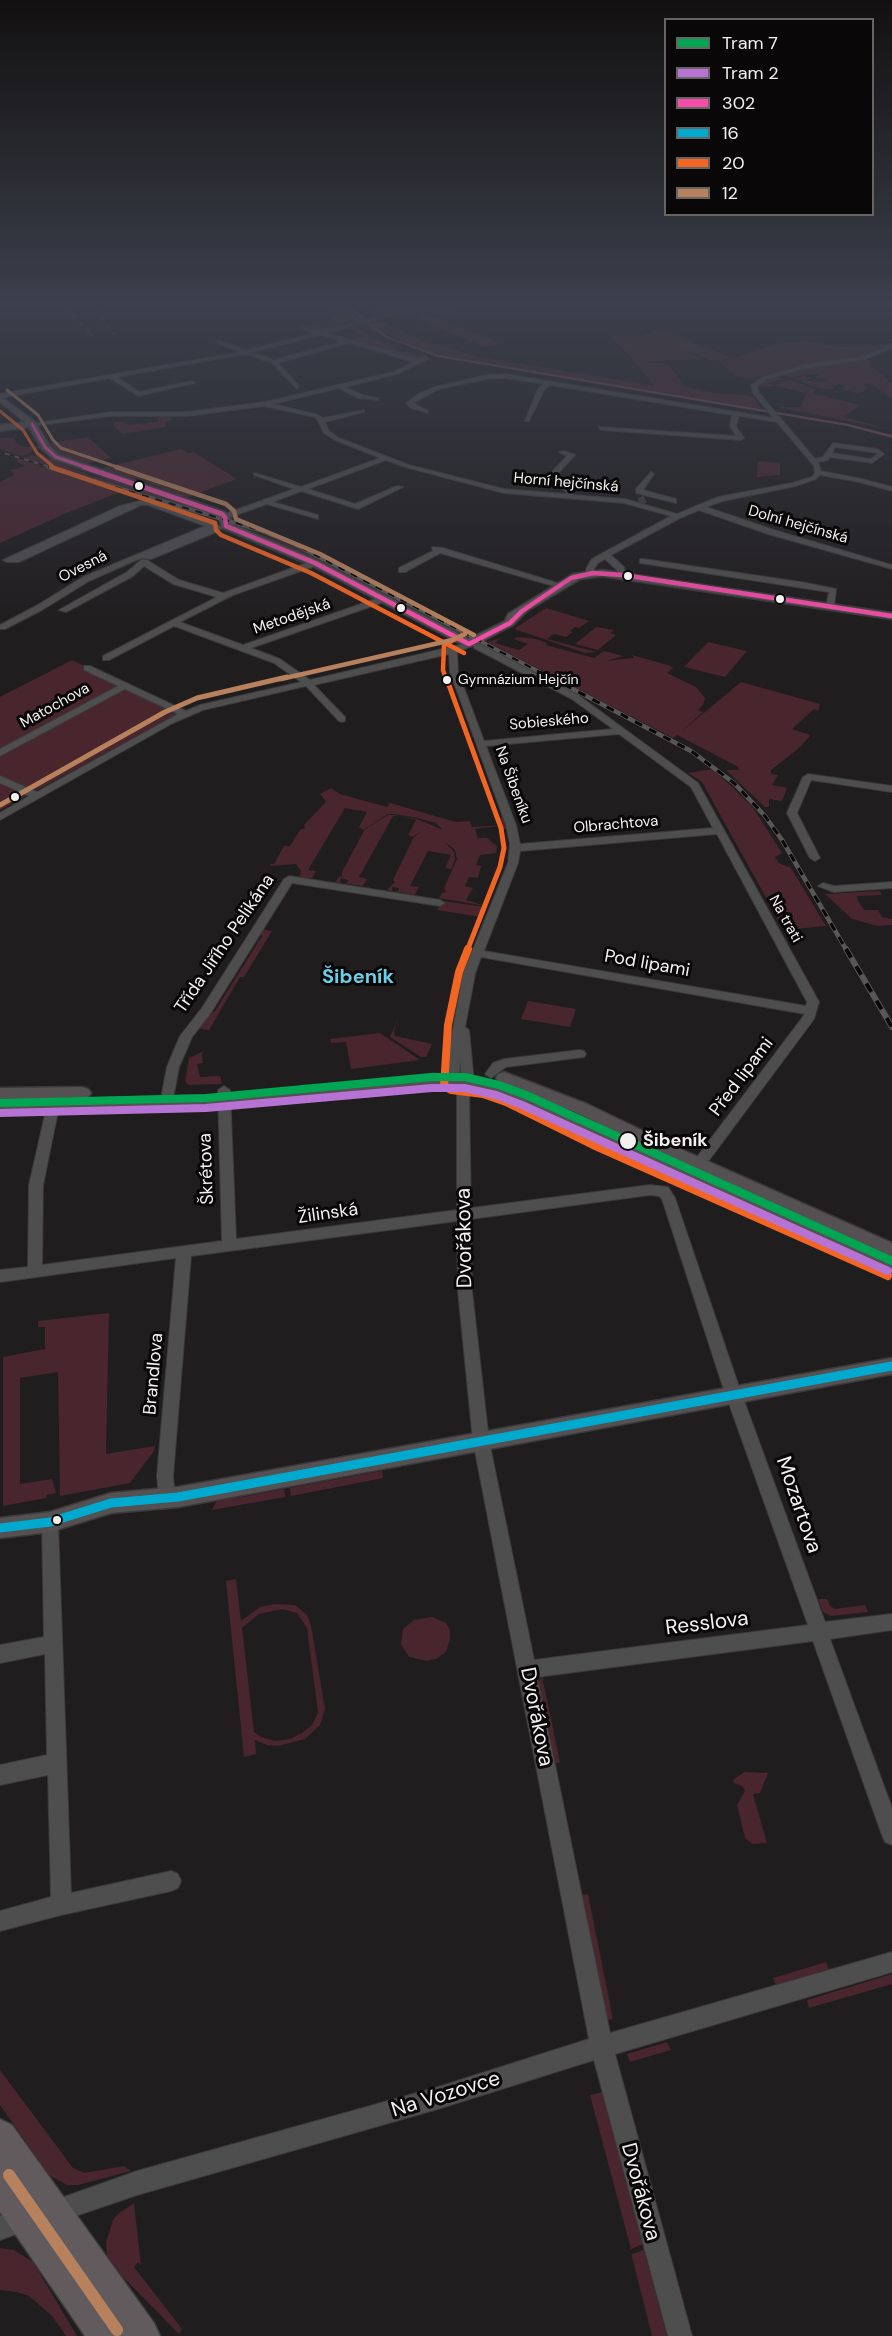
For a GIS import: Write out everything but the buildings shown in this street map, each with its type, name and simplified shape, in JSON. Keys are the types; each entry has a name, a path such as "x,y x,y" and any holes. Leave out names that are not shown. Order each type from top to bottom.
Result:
{"main road":[{"name":"Na trati","path":"19,413 32,424 45,447 56,457 219,513 218,524 315,563 473,645"},
{"path":"0,428 32,424"},
{"path":"473,645 492,631 509,624 522,611 576,576 591,573 623,575 641,566 698,586 892,615"},
{"path":"0,1107 224,1096 491,1074 581,1108 892,1251"},
{"path":"461,1078 510,1092 588,1131 892,1266"},
{"path":"0,1089 50,1106"},
{"path":"0,1094 50,1106"},
{"path":"0,1528 104,1517 167,1498 892,1366"},
{"path":"0,2137 27,2220 141,2336"},
{"path":"0,2181 108,2336"}],"street":[{"path":"32,424 111,414 195,413"},
{"path":"310,413 321,421 354,413"},
{"path":"527,420 530,413"},
{"path":"729,413 778,418"},
{"path":"774,413 814,462 818,473"},
{"path":"601,428 741,438 732,426 736,418 735,414"},
{"name":"Horní hejčínská","path":"321,421 326,432 337,439 383,459 498,490 569,497 643,500 677,516"},
{"path":"861,449 868,441"},
{"path":"814,462 825,459 833,445 879,453 872,461 829,455"},
{"path":"562,452 572,455 552,470 547,481 570,490 569,497"},
{"name":"Ovesná","path":"2,627 44,608 86,579 144,557 267,502 383,459"},
{"path":"818,473 860,480 892,489"},
{"path":"591,573 592,565 604,556 677,516 724,498 799,484 812,479 818,473"},
{"path":"256,474 355,507 399,487"},
{"path":"651,474 639,490 643,500 673,501"},
{"path":"267,502 315,517"},
{"path":"3,563 16,560 52,541 141,503 149,503 218,524"},
{"name":"Dolní hejčínská","path":"698,507 771,532 892,567"},
{"path":"402,570 438,550 560,585"},
{"path":"604,556 622,570 623,575"},
{"path":"144,557 176,582 224,596"},
{"name":"Ovesná","path":"63,610 132,573 144,557"},
{"path":"106,658 224,596 315,563"},
{"path":"641,566 705,570 833,591 830,606"},
{"path":"698,586 705,570"},
{"path":"762,596 770,579"},
{"path":"181,593 194,587"},
{"name":"Metodějská","path":"244,648 384,599"},
{"path":"174,623 277,661 308,683 342,719"},
{"path":"0,817 185,714 226,700 473,645"},
{"name":"Na trati","path":"473,645 575,698 694,785 812,998 812,1011"},
{"name":"Na Šibeníku","path":"453,651 454,672 511,825 515,848 510,870 476,953 464,993 461,1019"},
{"path":"87,668 185,714"},
{"name":"Matochova","path":"0,753 125,686"},
{"name":"Sobieského","path":"481,744 621,731"},
{"path":"814,858 792,813 808,777 892,789"},
{"path":"0,779 37,796"},
{"name":"Olbrachtova","path":"515,848 719,831"},
{"name":"Třída Jiřího Pelikána","path":"167,1098 173,1067 186,1036 206,1011 289,879 440,903"},
{"path":"823,886 834,889 892,885"},
{"name":"Pod lipami","path":"476,953 812,1011"},
{"name":"Před lipami","path":"699,1164 812,1011"},
{"name":"Dvořákova","path":"461,1019 467,1318 481,1441 602,2048 680,2336"},
{"path":"491,1074 497,1066 504,1063 580,1054"},
{"name":"Škrétova","path":"224,1096 229,1247"},
{"path":"35,1266 36,1185 50,1106"},
{"name":"Žilinská","path":"0,1276 35,1266 184,1253 662,1190"},
{"name":"Mozartova","path":"662,1190 667,1196 735,1395 892,1835"},
{"name":"Brandlova","path":"167,1498 165,1476 184,1253"},
{"path":"50,1522 62,1905"},
{"name":"Resslova","path":"527,1670 892,1622"},
{"path":"0,1654 53,1644"},
{"path":"0,1775 57,1763"},
{"path":"0,1921 171,1881"},
{"name":"Na Vozovce","path":"27,2220 137,2182 438,2098 577,2054 892,1962"}],"shaded area":[{"path":"770,413 784,413 849,424 892,435 892,438 847,426"},
{"path":"808,413 849,413 843,417 892,430"},
{"path":"161,416 172,416 170,421 166,421 165,427 122,434 114,426 114,422 124,421 128,425 158,422 159,419 156,419"},
{"path":"88,437 111,458 86,464 61,455 49,443"},
{"path":"0,438 14,438 17,444 25,447 39,446 41,448 22,456 0,449"},
{"path":"181,449 188,453 194,452 237,479 185,498 139,479 126,478 98,469"},
{"path":"45,453 42,454 50,459 92,476 121,482 218,515 220,518 22,458"},
{"path":"20,459 130,493 120,492 0,543 0,482 14,475 10,470 25,466 16,461"},
{"path":"758,461 780,463 780,475 757,477"},
{"path":"232,524 294,546 422,611 389,599 299,552 232,526"},
{"path":"546,608 589,621 579,628 575,627 570,631 573,632 566,637 554,634 547,639 596,652 585,653 514,629"},
{"path":"596,627 614,630 610,633 616,635 598,650 575,644"},
{"path":"517,637 536,639 547,643 546,645 594,658 604,651 623,656 606,661 634,658 632,655 671,666 673,668 667,673 696,687 705,698 698,710 703,712 681,732 741,682 820,704 818,711 814,709 792,729 810,735 809,737 771,770 771,774 778,775 772,785 787,788 782,801 769,799 769,807 765,807 726,770 739,770 738,767 677,735 673,738 487,642 501,638 495,643 519,650 528,644 514,639"},
{"path":"708,642 747,651 725,677 684,667"},
{"path":"72,660 183,711 0,810 0,697"},
{"path":"713,769 752,806 782,853 775,857 779,863 791,868 826,926 784,930 702,782 688,773"},
{"path":"331,788 340,794 387,807 390,804 387,802 456,822 470,821 472,827 502,825 500,818 503,817 506,828 501,831 498,826 475,829 478,838 487,838 497,846 496,853 480,855 476,865 481,866 478,878 469,877 465,886 473,888 466,900 486,906 439,898 442,893 446,892 444,888 457,859 455,850 444,841 454,852 455,859 451,869 445,868 451,855 428,851 410,886 419,887 415,895 394,891 398,891 399,888 392,887 392,891 387,890 395,882 393,880 414,837 422,831 412,837 408,835 416,820 402,816 417,819 443,830 436,823 418,818 388,814 363,830 359,827 367,812 345,808 308,870 316,871 312,878 299,878 301,871 296,864 271,866 270,864 274,864 284,846 290,846 300,830 305,828 304,825 324,804 326,801 320,794"},
{"path":"388,815 399,816 393,816 359,877 367,879 363,886 342,883 347,883 348,880 341,878 340,883 335,882 342,876 365,829"},
{"path":"880,891 882,895 857,896 858,901 864,910 878,910 882,917 892,919 892,925 878,926 852,919 825,894"},
{"path":"443,901 485,907 481,917 437,910"},
{"path":"261,929 272,931 244,977 240,977 209,1030 196,1028 209,1013 215,1011 262,936 259,932"},
{"path":"528,1001 576,1009 570,1027 521,1019"},
{"path":"398,1019 394,1031 395,1036 432,1044 426,1057 421,1057 390,1037"},
{"path":"380,1033 420,1060 351,1069 346,1042 331,1043 330,1039"},
{"path":"204,1051 203,1063 197,1064 200,1077 220,1076 222,1084 188,1085 185,1081 189,1058"},
{"path":"109,1313 106,1454 155,1446 154,1451 130,1483 60,1496 58,1372 20,1378 20,1484 52,1479 56,1493 47,1495 46,1498 3,1506 3,1357 45,1349 45,1327 38,1327 38,1321"},
{"path":"382,1471 383,1478 291,1496 290,1488"},
{"path":"284,1489 285,1497 212,1510 217,1500 233,1494 238,1498"},
{"path":"236,1579 241,1621 260,1607 274,1604 295,1605 307,1615 311,1625 325,1709 320,1725 305,1739 278,1746 267,1745 255,1740 256,1754 244,1757 226,1581","holes":["282,1609 297,1613 307,1628 318,1713 312,1725 302,1733 290,1739 275,1741 261,1737 254,1732 242,1628 259,1614"]},
{"path":"818,1599 827,1599 830,1606 835,1609 865,1605 868,1612 831,1616 823,1612"},
{"path":"432,1617 446,1623 450,1630 446,1652 436,1659 427,1661 409,1657 401,1644 403,1629 414,1620"},
{"path":"542,1677 560,1763 555,1763 539,1688 539,1681"},
{"path":"744,1772 768,1773 760,1793 753,1794 767,1843 752,1844 745,1838 737,1805 745,1791 733,1780"},
{"path":"588,1894 613,2019 607,2020 582,1895"},
{"path":"826,1962 829,1969 776,1985 773,1978"},
{"path":"892,1974 892,1984 809,2008 807,2000"},
{"path":"667,2042 671,2050 630,2062 627,2054"},
{"path":"0,2070 73,2168 84,2173 124,2166 131,2171 78,2185 67,2185 49,2175 0,2105"},
{"path":"602,2092 643,2244 631,2249 590,2095"},
{"path":"134,2203 141,2265 138,2262 134,2267 182,2329 179,2334 122,2276 107,2255 106,2242 113,2220"},
{"path":"0,2248 14,2250 33,2262 77,2336 66,2336 52,2316 29,2296 0,2290"},
{"path":"644,2250 667,2336 652,2336 632,2257 632,2254"}],"tunnel":[{"path":"639,502 645,499"}],"railway":[{"path":"0,452 53,468"},
{"path":"48,467 259,530 294,544 553,679"},
{"path":"550,677 691,751 734,783 765,816 782,840 847,951"},
{"path":"846,949 892,1027"}],"tram line":[{"name":"7","path":"0,1103 206,1098 432,1077 465,1077 499,1085 526,1095 892,1261"},
{"name":"2","path":"0,1113 206,1108 432,1088 464,1088 496,1095 522,1105 888,1271"}],"transit line":[{"name":"20","path":"2,413 23,430 37,453 52,467 215,523 216,530 221,535 311,573 464,653"},
{"name":"12","path":"36,413 61,448 226,504 234,511 236,519 320,554 474,635"},
{"name":"302","path":"32,424 45,447 56,457 222,514 225,517 226,526 315,563 469,644"},
{"name":"302","path":"469,644 510,623 522,611 571,578 593,573 623,575 892,616"},
{"name":"20","path":"465,634 444,645 443,670 501,828 504,848 500,867 459,972 448,1025 444,1086 451,1090 483,1094 506,1102 593,1145 888,1276"},
{"name":"12","path":"0,805 165,712 197,698 452,640 465,634"},
{"name":"16","path":"0,1528 50,1522 111,1503 178,1497 892,1366"},
{"name":"12","path":"9,2175 117,2330"}],"place":[{"name":"Gymnázium Hejčín","path":"447,680"},
{"name":"Šibeník","path":"628,1141"}],"district":[{"name":"Šibeník","path":"358,978"}]}
